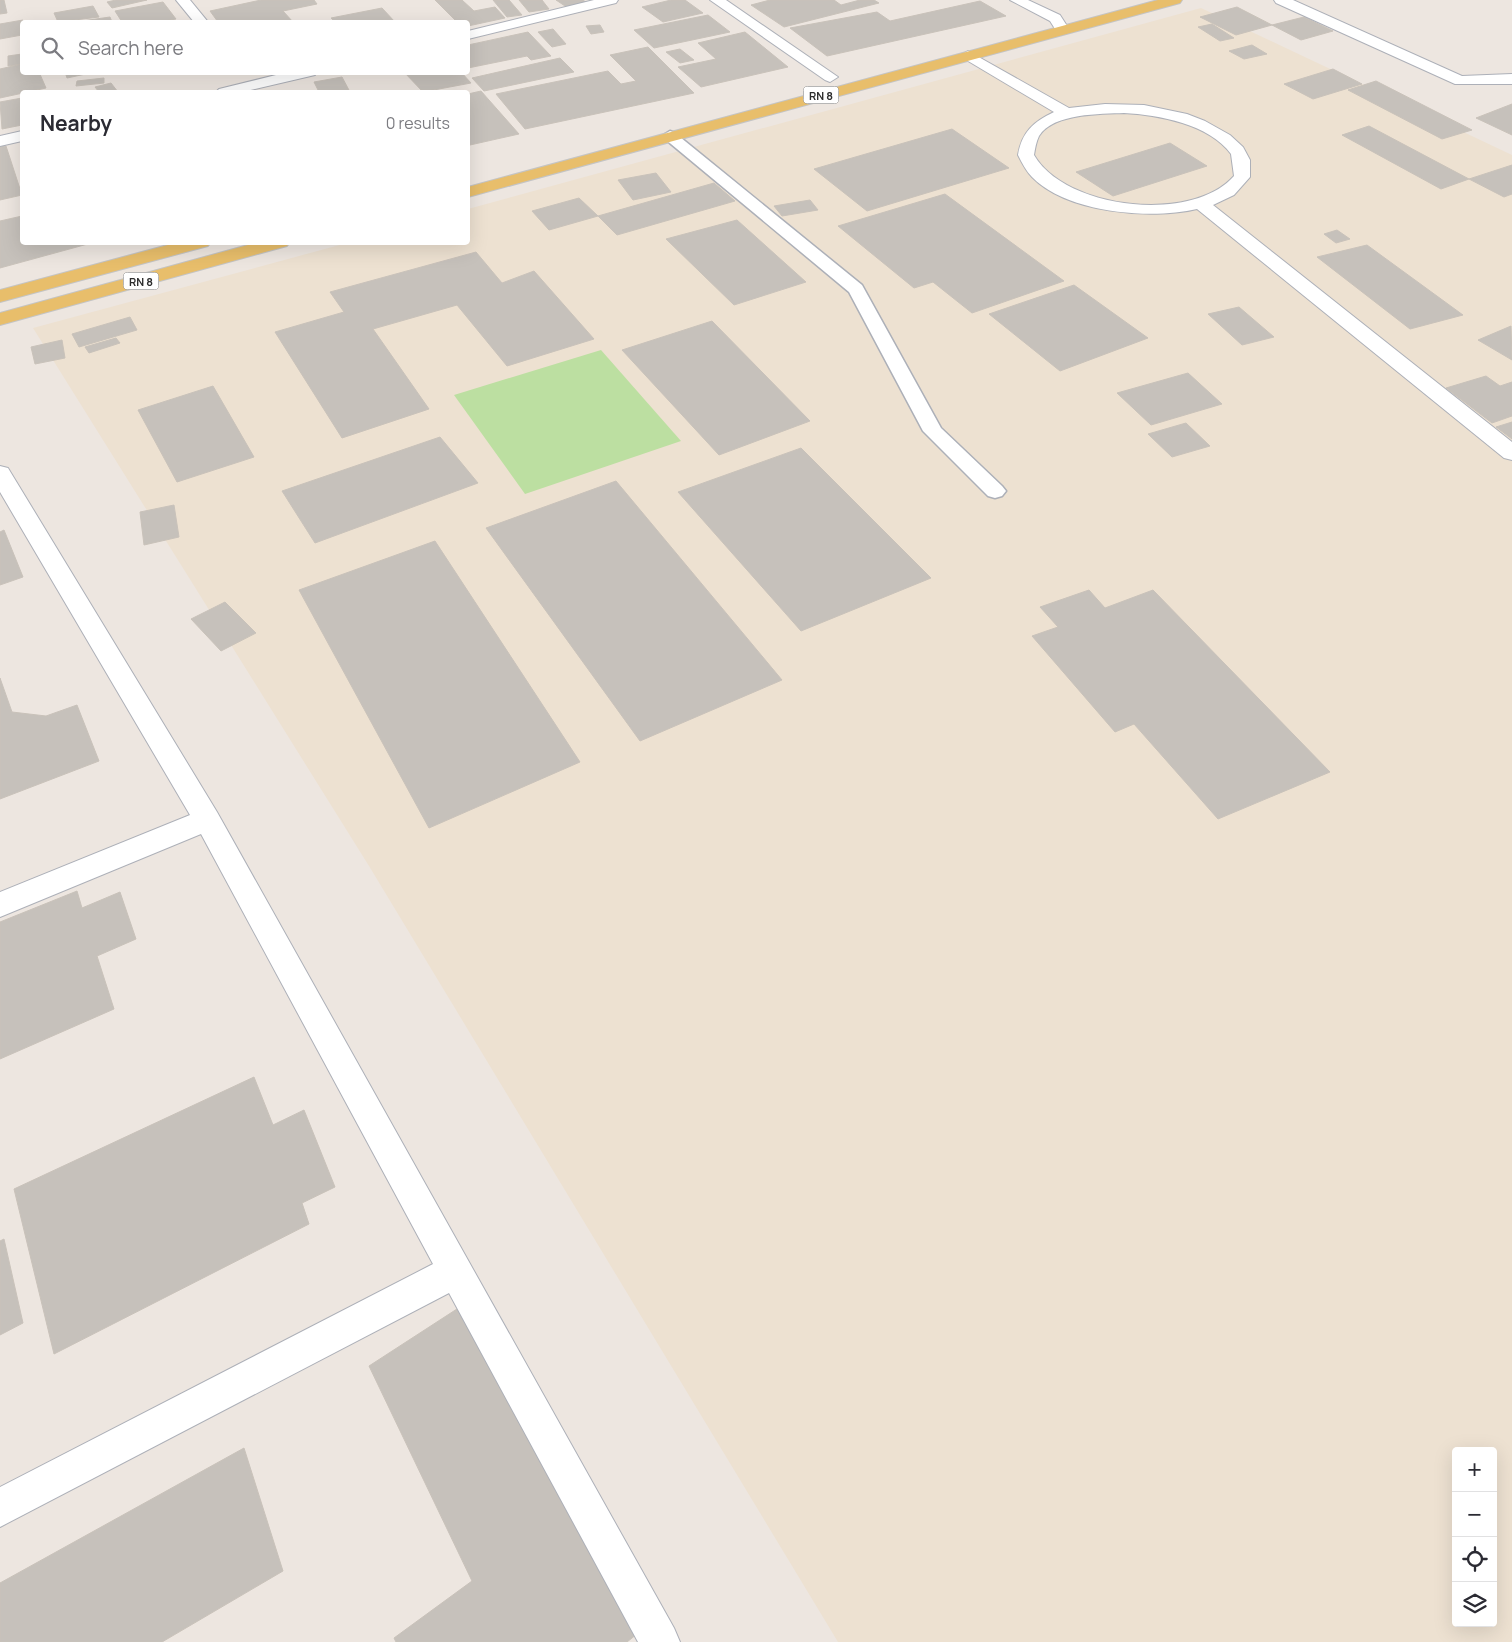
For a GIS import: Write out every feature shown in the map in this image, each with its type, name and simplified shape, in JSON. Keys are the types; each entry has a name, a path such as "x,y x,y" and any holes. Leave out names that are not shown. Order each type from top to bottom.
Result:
{"main road":[{"name":"RN 8","path":"470,191 968,55 1059,23 1115,0"},
{"name":"RN 8","path":"792,87 1059,23 1175,0"},
{"name":"RN 8","path":"0,296 191,245"},
{"name":"RN 8","path":"0,320 270,245"}],"street":[{"path":"183,0 199,20"},
{"path":"470,35 611,0"},
{"path":"717,0 830,77"},
{"path":"1016,0 1059,23"},
{"path":"1281,0 1460,81 1512,79"},
{"path":"968,55 1066,113"},
{"path":"243,75 252,86"},
{"path":"233,90 298,75"},
{"path":"1101,108 1136,108 1172,114 1204,125 1228,140 1242,158 1242,177 1228,192 1201,204 1178,208 1140,209 1100,204 1066,192 1040,176 1026,156 1028,138 1042,124 1066,113 1101,108"},
{"path":"0,141 20,136"},
{"path":"1201,204 1512,453"},
{"path":"2,483 207,820 660,1642"},
{"path":"0,905 207,820"},
{"path":"0,1508 455,1271"}],"lane":[{"path":"670,136 856,289 933,431 995,491"}],"shaded area":[{"path":"1201,8 1512,155 1512,1642 838,1642 369,866 33,328 340,245 470,245 470,208"}],"green space":[{"path":"601,350 681,441 525,494 454,395"}],"building":[{"path":"0,0 4,0 7,13 0,14"},
{"path":"116,0 147,0 112,8 107,2"},
{"path":"261,0 314,0 317,4 283,11 291,20 217,20 210,11"},
{"path":"435,0 462,0 474,11 495,7 505,18 470,26 470,20 455,20"},
{"path":"493,0 509,0 522,15 507,17"},
{"path":"519,0 542,0 549,9 529,12"},
{"path":"556,0 583,0 587,3 568,8"},
{"path":"671,0 685,0 703,13 663,22 642,7"},
{"path":"770,0 834,0 841,5 860,0 874,0 879,3 784,27 751,5"},
{"path":"980,1 1006,16 827,56 790,28 877,12 890,21"},
{"path":"163,2 176,19 121,20 115,11"},
{"path":"93,6 99,17 57,20 54,13"},
{"path":"1237,7 1272,25 1236,35 1200,17"},
{"path":"382,8 393,20 333,20 331,18"},
{"path":"708,15 730,32 654,48 634,30"},
{"path":"110,17 111,20 89,20"},
{"path":"1304,17 1333,31 1301,40 1272,25"},
{"path":"20,21 20,35 0,39 0,24"},
{"path":"1212,24 1234,38 1220,41 1198,27"},
{"path":"600,25 604,32 591,34 586,26"},
{"path":"553,29 566,44 552,47 538,32"},
{"path":"528,32 551,56 531,60 527,56 470,68 470,45"},
{"path":"745,32 788,67 701,87 678,67 716,59 698,43"},
{"path":"1252,45 1267,54 1244,59 1229,51"},
{"path":"648,47 694,93 525,129 496,94 608,71 621,84 636,81 610,55"},
{"path":"680,49 694,60 680,63 666,52"},
{"path":"20,54 20,64 8,66 8,56"},
{"path":"560,58 574,72 484,91 472,78"},
{"path":"20,64 20,75 40,75 46,88 20,90 20,94 0,98 0,69"},
{"path":"1333,69 1362,84 1313,99 1284,84"},
{"path":"66,75 81,75 67,78"},
{"path":"407,75 464,75 471,83 434,90 421,90"},
{"path":"342,77 349,90 318,90 314,82"},
{"path":"104,78 104,83 76,86 77,81"},
{"path":"1376,81 1472,130 1442,139 1348,90"},
{"path":"111,83 116,90 97,90 95,87"},
{"path":"481,91 519,134 470,145 470,94"},
{"path":"20,98 20,125 2,129 0,102"},
{"path":"1512,104 1512,135 1476,118"},
{"path":"1369,126 1469,179 1441,189 1342,135"},
{"path":"952,129 1009,168 867,211 814,169"},
{"path":"1170,143 1207,166 1113,196 1076,172"},
{"path":"6,146 20,189 20,195 0,200 0,147"},
{"path":"1512,165 1512,194 1504,197 1469,179"},
{"path":"656,173 671,192 633,200 618,180"},
{"path":"714,183 735,201 617,235 598,216"},
{"path":"945,194 1064,281 972,313 933,282 914,288 838,226"},
{"path":"579,198 598,216 549,230 532,211"},
{"path":"810,200 818,210 782,216 774,206"},
{"path":"20,216 20,245 84,245 0,268 0,221"},
{"path":"737,220 806,282 734,305 666,239"},
{"path":"1337,230 1350,239 1336,243 1324,234"},
{"path":"1367,245 1463,315 1410,329 1317,257"},
{"path":"476,252 502,283 534,271 594,339 507,366 457,305 373,329 429,409 342,438 275,332 344,312 330,292"},
{"path":"1074,285 1148,338 1060,371 989,314"},
{"path":"1239,307 1274,337 1242,345 1208,314"},
{"path":"130,317 137,330 79,347 72,334"},
{"path":"712,321 810,421 719,455 622,350"},
{"path":"1511,326 1512,360 1478,340"},
{"path":"116,338 120,343 89,353 85,347"},
{"path":"62,340 65,358 35,364 31,347"},
{"path":"1188,373 1222,404 1151,425 1117,393"},
{"path":"1486,376 1500,386 1512,382 1512,416 1492,423 1446,388"},
{"path":"213,386 254,457 177,482 138,410"},
{"path":"1512,422 1512,439 1496,427"},
{"path":"1186,423 1210,446 1172,457 1148,434"},
{"path":"440,437 478,483 315,543 282,491"},
{"path":"801,448 931,578 801,631 678,492"},
{"path":"616,481 782,680 640,741 486,528"},
{"path":"174,505 179,537 144,545 140,512"},
{"path":"4,530 23,577 0,585 0,532"},
{"path":"435,541 580,762 429,828 299,590"},
{"path":"1089,590 1105,608 1153,590 1330,772 1218,819 1134,724 1115,732 1032,636 1058,627 1040,607"},
{"path":"225,602 256,633 221,651 191,619"},
{"path":"0,678 12,712 46,716 77,705 99,761 0,799"},
{"path":"77,891 82,908 120,892 136,939 97,956 114,1009 0,1059 0,922"},
{"path":"254,1077 273,1125 304,1110 335,1187 302,1203 309,1224 54,1354 14,1189"},
{"path":"4,1239 23,1323 0,1335 0,1241"},
{"path":"460,1307 637,1634 627,1642 396,1642 394,1638 472,1581 369,1366"},
{"path":"244,1448 283,1571 162,1642 0,1642 0,1583"}]}
